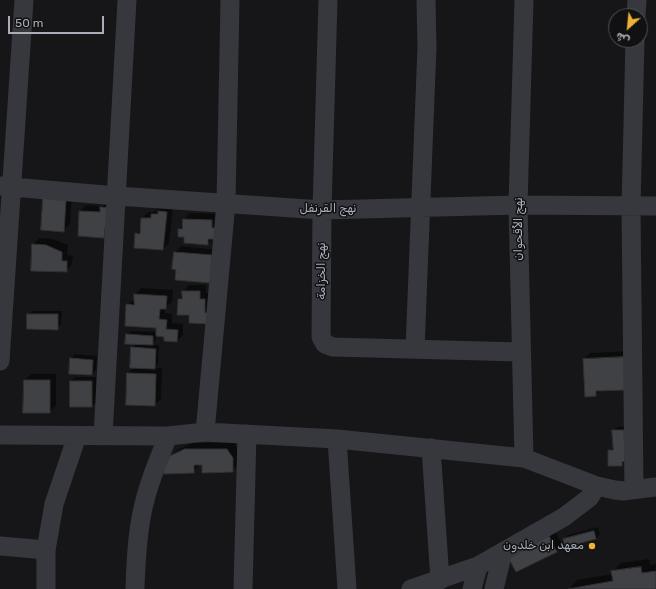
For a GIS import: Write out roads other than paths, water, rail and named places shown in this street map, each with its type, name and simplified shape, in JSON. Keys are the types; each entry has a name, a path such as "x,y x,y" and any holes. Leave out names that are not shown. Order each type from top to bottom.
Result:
{"street":[{"path":"0,361 5,187 24,0"},
{"path":"103,436 127,0"},
{"path":"206,432 226,204 230,0"},
{"name":"نهج الخزامة","path":"328,0 322,210 323,342 333,347 520,352"},
{"path":"415,349 426,47 426,0"},
{"name":"نهج الأُقحوان","path":"524,0 518,205 520,352 524,458"},
{"path":"634,489 631,208 635,48"},
{"name":"نهج القرنفل","path":"5,187 322,210 518,205 631,208 656,206"},
{"path":"0,436 168,436 206,432 337,439 524,458 597,486 623,491 656,487"},
{"path":"243,589 246,434"},
{"path":"46,589 46,550 54,504 77,436"},
{"path":"135,587 137,552 142,513 148,488 168,436"},
{"path":"337,439 347,589"},
{"path":"431,448 440,580"},
{"path":"411,589 478,566 578,507 589,498 597,486"},
{"path":"0,546 46,550"},
{"path":"494,589 503,552"},
{"path":"472,589 478,566"}],"place":[{"name":"معهد ابن خلدون","path":"592,546"}]}
